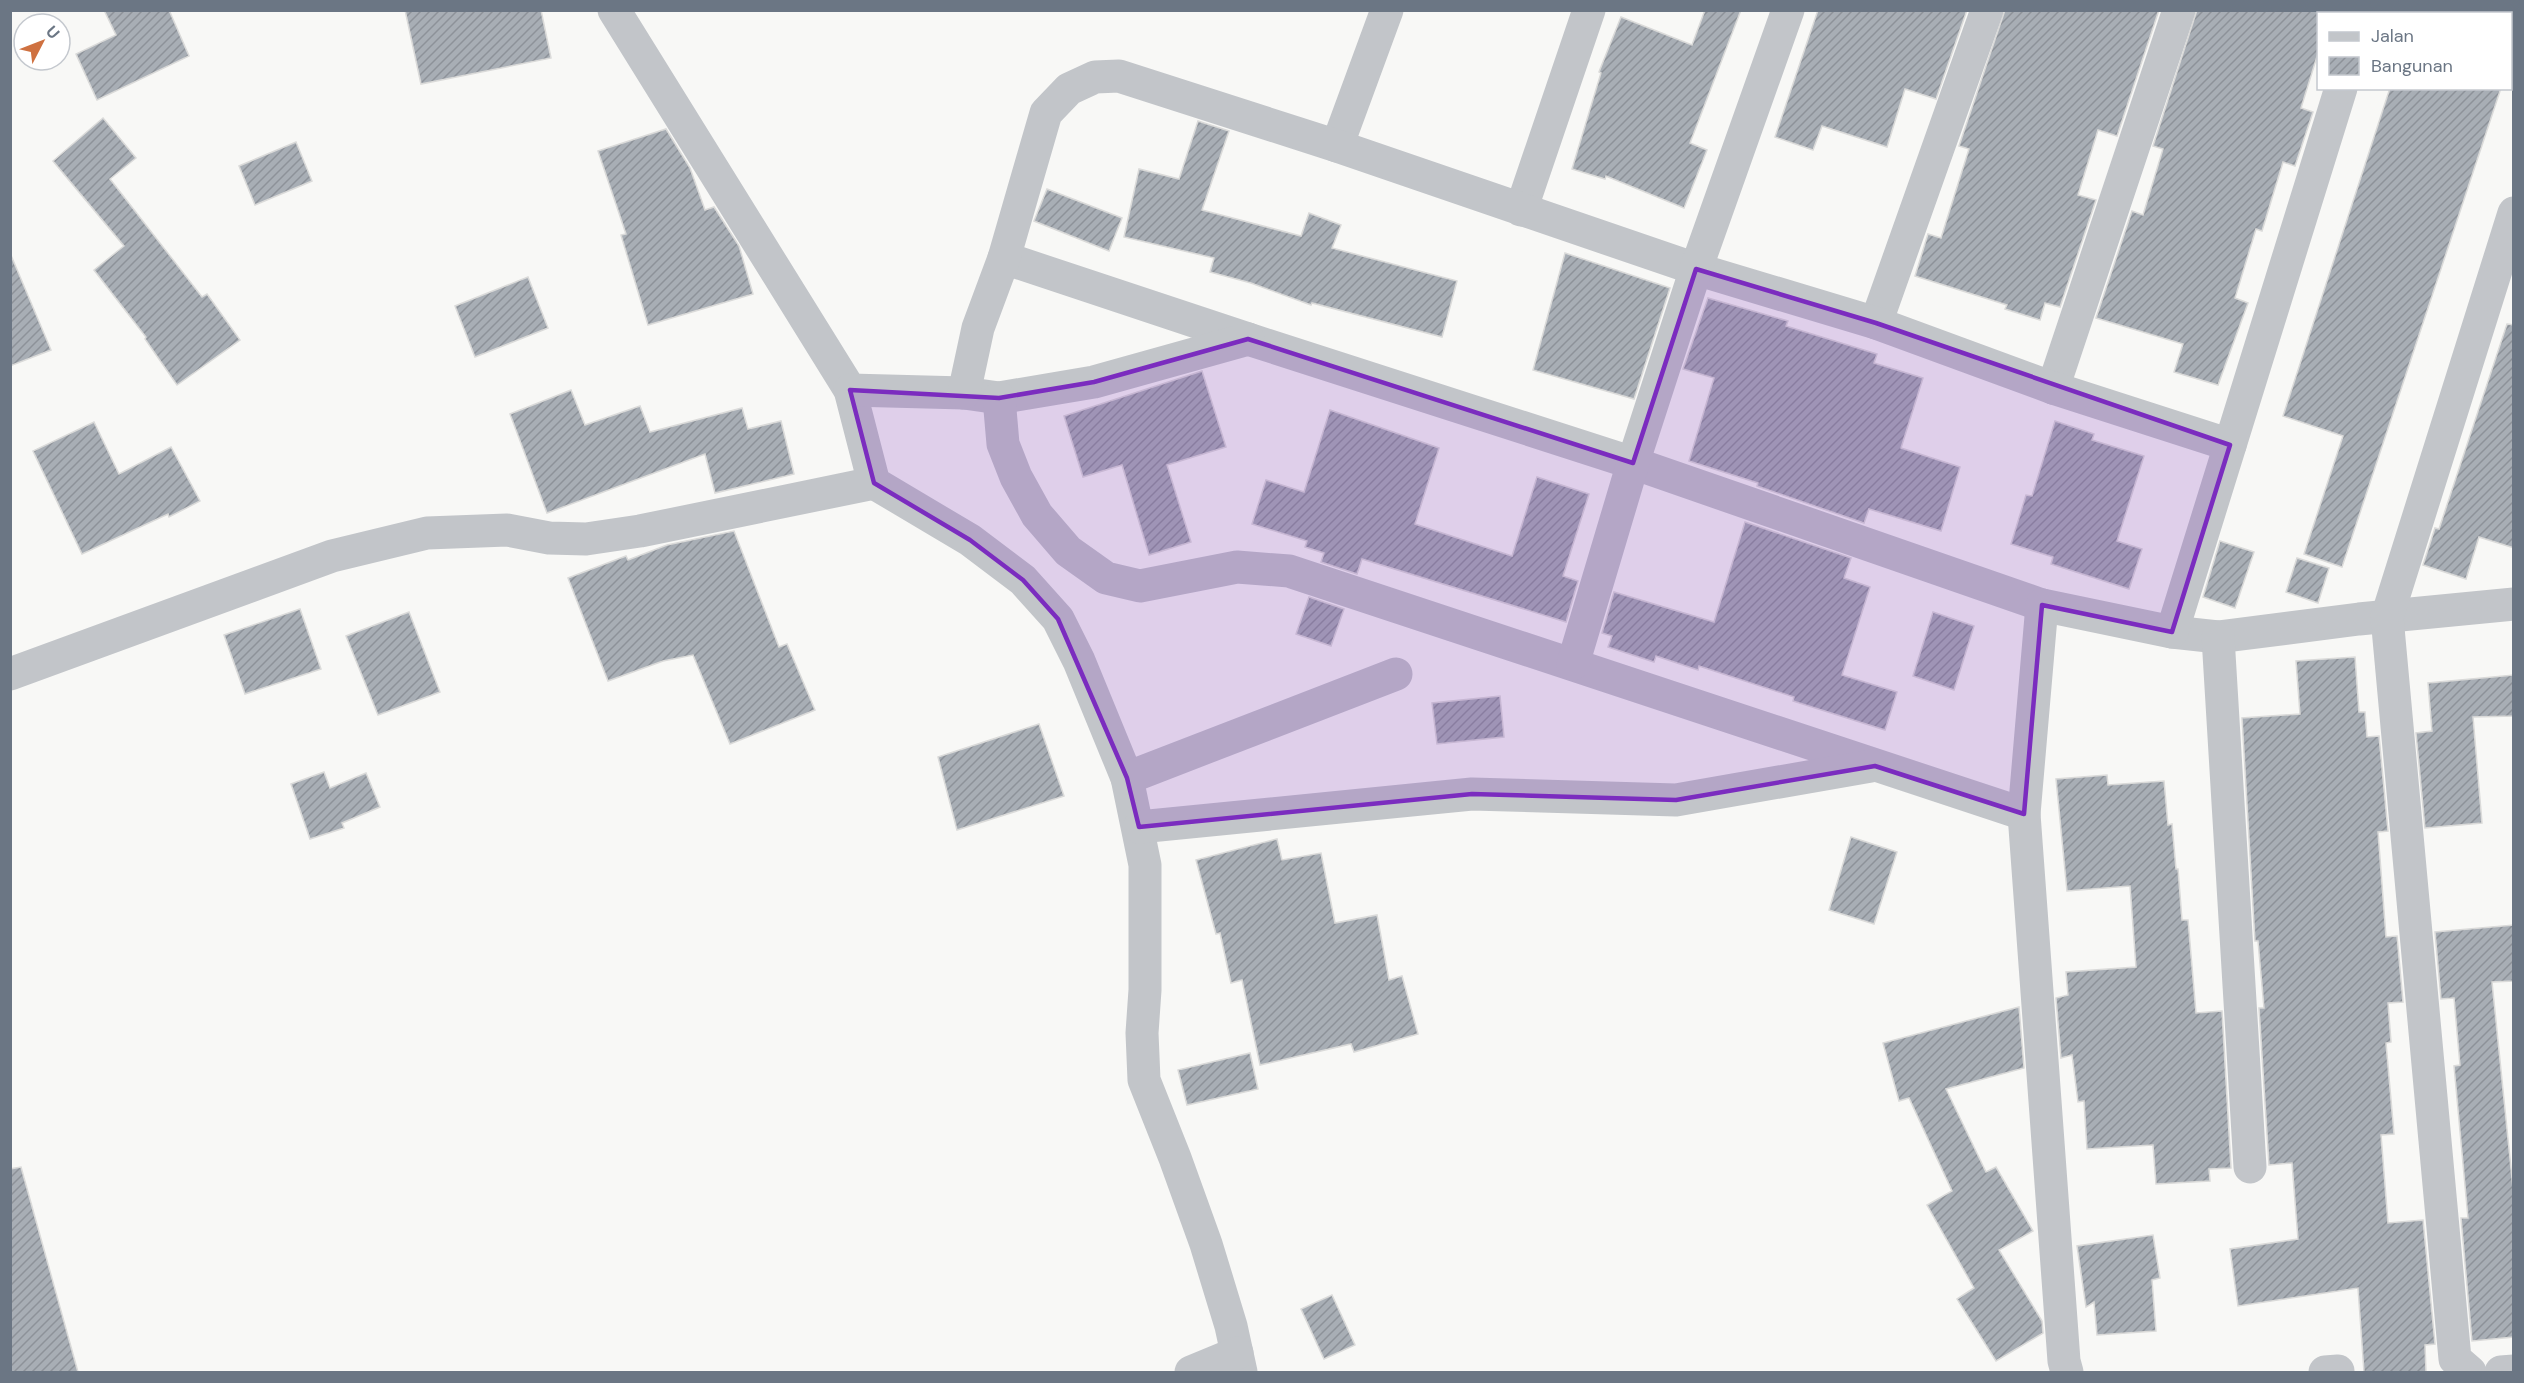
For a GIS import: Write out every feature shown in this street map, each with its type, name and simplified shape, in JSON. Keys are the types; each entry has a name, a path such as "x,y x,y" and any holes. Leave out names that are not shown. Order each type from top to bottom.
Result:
{"street":[{"path":"614,10 849,390 874,483"},
{"path":"1337,146 1387,10"},
{"path":"1521,210 1588,10"},
{"path":"1573,664 1696,269 1788,10"},
{"path":"1876,323 1987,10"},
{"path":"2053,388 2179,10"},
{"path":"964,393 978,328 1004,258 1046,113 1069,89 1095,77 1119,76 1337,146 1696,269 1876,323 2053,388 2230,445"},
{"path":"2172,632 2340,90"},
{"path":"2470,1372 2455,1359 2387,617 2514,213"},
{"path":"1004,258 1634,463 2042,605 2172,632 2218,637 2514,604"},
{"path":"849,390 964,393 999,398 1094,382 1248,339"},
{"path":"999,398 1003,444 1016,477 1037,514 1068,551 1106,578 1140,586 1237,567 1288,571 2024,814"},
{"path":"10,674 332,556 427,533 507,530 549,538 586,539 640,531 874,483 970,540 1023,580 1058,619 1080,661 1127,778 1130,798 1139,827 1145,865 1147,916 1142,1033 1144,1080 1206,1244 1231,1326 1239,1363 1191,1372"},
{"path":"2042,605 2024,814 2064,1361 2067,1372"},
{"path":"2218,637 2250,1167"},
{"path":"1127,778 1396,674"},
{"path":"1139,827 1472,794 1676,800 1875,765"},
{"path":"2500,1372 2514,1371"}],"highlighted area":[{"path":"1696,269 1876,323 2230,445 2172,632 2042,605 2024,814 1875,766 1676,800 1472,794 1139,827 1127,778 1058,619 1023,580 970,540 874,483 850,390 999,398 1094,382 1248,339 1633,463"}],"building":[{"path":"104,10 169,10 189,56 97,100 76,54 116,35"},
{"path":"405,10 541,10 551,58 421,84"},
{"path":"1705,10 1741,10 1690,143 1707,150 1684,208 1606,176 1605,179 1572,169 1601,73 1599,72 1621,17 1692,45"},
{"path":"1818,10 1967,10 1936,99 1905,89 1887,147 1822,126 1813,150 1775,137"},
{"path":"2005,10 2159,10 2117,136 2098,130 2078,195 2096,200 2060,307 2045,303 2040,320 2005,309 2007,305 1915,276 1928,234 1941,238 1969,149 1959,146"},
{"path":"2197,10 2327,10 2326,12 2317,12 2317,56 2301,108 2313,112 2295,166 2283,162 2262,231 2256,229 2235,298 2248,303 2218,385 2174,372 2183,344 2096,318 2132,211 2143,215 2163,149 2153,146"},
{"path":"2389,90 2500,90 2342,567 2304,554 2343,436 2283,416"},
{"path":"103,118 136,158 110,179 202,297 207,294 240,340 177,385 145,339 146,337 94,270 124,246 53,161"},
{"path":"1198,121 1229,131 1202,210 1301,236 1309,213 1341,225 1332,248 1457,281 1442,337 1312,303 1311,305 1251,283 1210,272 1214,258 1124,237 1139,169 1179,179"},
{"path":"666,129 690,168 705,210 714,207 739,246 753,294 648,325 621,235 626,234 598,151"},
{"path":"296,142 312,181 255,205 239,166"},
{"path":"1047,189 1122,218 1109,251 1034,221"},
{"path":"10,253 51,350 10,366"},
{"path":"1565,253 1670,288 1634,399 1533,370"},
{"path":"528,277 548,328 475,357 455,306"},
{"path":"1708,298 1788,321 1786,326 1877,354 1874,363 1923,378 1901,448 1960,467 1941,531 1869,509 1864,523 1757,486 1758,483 1689,461 1714,378 1683,369"},
{"path":"2507,324 2514,325 2514,548 2479,537 2466,579 2423,565 2435,528 2439,529"},
{"path":"1202,371 1226,447 1167,465 1191,542 1149,555 1122,465 1083,477 1064,416"},
{"path":"571,390 585,425 640,406 650,432 742,408 748,429 781,421 794,474 715,493 705,454 547,513 510,414"},
{"path":"1330,410 1439,448 1415,524 1512,556 1537,477 1589,494 1563,576 1578,581 1566,622 1362,559 1357,574 1321,562 1324,553 1305,547 1307,541 1252,524 1266,480 1304,492"},
{"path":"2055,421 2094,434 2092,440 2144,456 2117,541 2142,549 2129,589 2051,564 2053,557 2011,544 2026,495 2032,496"},
{"path":"94,422 119,474 171,447 200,501 169,517 168,514 82,554 33,451"},
{"path":"1745,522 1851,558 1844,578 1870,587 1842,675 1897,692 1885,730 1793,701 1794,697 1699,666 1698,670 1656,656 1654,662 1608,647 1612,636 1602,633 1614,592 1714,622"},
{"path":"734,531 779,647 787,644 815,710 730,744 693,655 663,661 608,681 568,578 626,556 628,560 667,545"},
{"path":"2220,541 2254,552 2235,608 2203,597"},
{"path":"2297,558 2329,568 2318,603 2286,592"},
{"path":"1309,597 1344,609 1331,646 1296,634"},
{"path":"300,609 321,669 245,694 224,635"},
{"path":"409,612 440,692 378,715 346,636"},
{"path":"1933,612 1974,626 1954,690 1913,676"},
{"path":"2355,657 2359,712 2365,712 2367,737 2379,736 2388,831 2378,832 2386,937 2397,936 2403,1002 2388,1003 2391,1042 2386,1043 2394,1134 2381,1135 2388,1223 2423,1220 2435,1344 2425,1345 2426,1372 2364,1372 2358,1288 2238,1306 2230,1249 2298,1239 2292,1163 2269,1165 2259,1008 2264,1008 2258,941 2255,941 2242,718 2300,714 2296,661"},
{"path":"2514,675 2514,716 2473,717 2482,823 2425,828 2416,733 2432,731 2428,683"},
{"path":"1500,696 1504,737 1437,744 1432,703"},
{"path":"1039,724 1064,796 957,830 938,757"},
{"path":"324,772 330,788 366,773 380,807 342,823 344,828 310,839 291,784"},
{"path":"2107,775 2108,785 2164,781 2168,825 2172,824 2176,869 2178,869 2182,920 2188,920 2196,1013 2222,1011 2231,1168 2209,1169 2210,1181 2156,1184 2153,1145 2087,1149 2084,1101 2078,1102 2072,1055 2061,1058 2056,998 2068,995 2066,972 2136,967 2130,886 2067,891 2056,779"},
{"path":"1851,837 1897,852 1874,924 1829,910"},
{"path":"1277,839 1282,860 1321,853 1335,923 1377,915 1389,980 1402,976 1418,1034 1354,1052 1351,1044 1260,1065 1242,980 1231,983 1220,933 1216,934 1196,860"},
{"path":"2514,925 2514,981 2492,982 2514,1198 2514,1337 2472,1341 2461,1218 2468,1218 2454,1066 2460,1065 2454,998 2441,999 2435,932"},
{"path":"2019,1007 2024,1068 1946,1089 1986,1172 1996,1167 2033,1231 1999,1250 2042,1321 2043,1333 1996,1361 1957,1299 1974,1288 1927,1205 1952,1191 1909,1098 1899,1101 1883,1043"},
{"path":"1250,1053 1258,1089 1187,1105 1178,1070"},
{"path":"21,1167 78,1372 10,1372 10,1169"},
{"path":"2153,1235 2160,1278 2152,1280 2156,1331 2097,1335 2094,1302 2086,1307 2077,1246"},
{"path":"1332,1295 1355,1345 1324,1359 1301,1309"}]}
